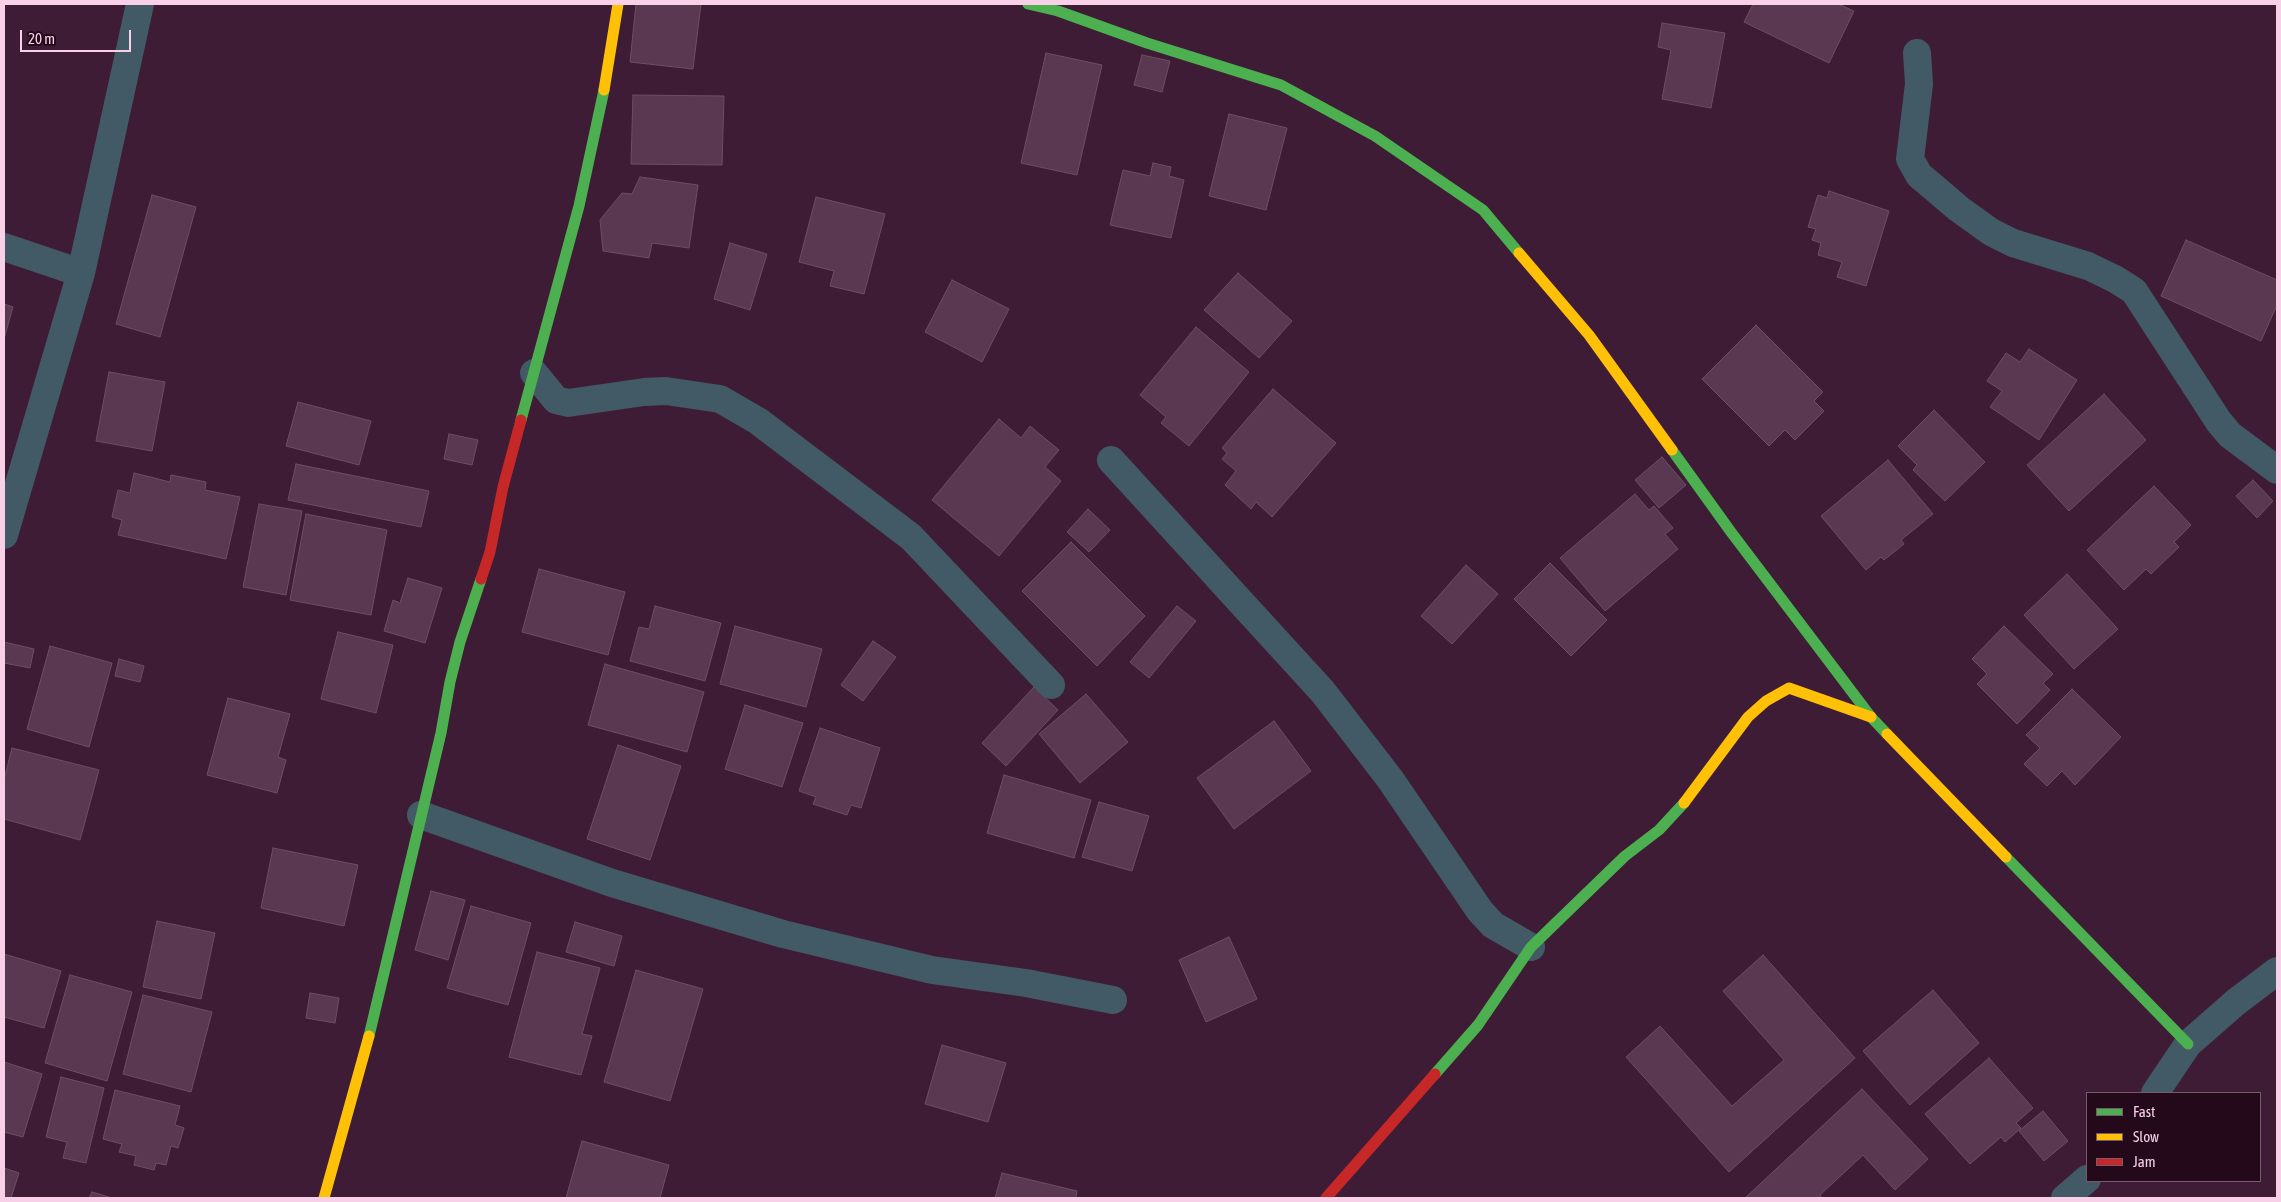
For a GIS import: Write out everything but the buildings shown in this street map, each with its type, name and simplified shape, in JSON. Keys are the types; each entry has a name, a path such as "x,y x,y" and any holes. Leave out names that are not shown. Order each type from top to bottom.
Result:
{"street":[{"path":"4,535 81,273 140,4"},
{"path":"324,1198 361,1069 441,733 450,682 460,642 490,552 503,487 579,206 600,111 618,4"},
{"path":"1028,4 1060,8 1147,43 1281,85 1375,136 1483,210 1589,335 1731,532 1871,717 2188,1044"},
{"path":"1917,53 1919,84 1910,159 1919,175 1990,232 2013,243 2088,266 2116,279 2134,291 2219,422 2230,435 2277,470"},
{"path":"4,247 81,273"},
{"path":"534,373 556,400 568,402 666,391 720,399 758,421 911,536 1051,685"},
{"path":"1111,460 1323,692 1390,779 1480,912 1493,925 1531,947"},
{"path":"1326,1198 1478,1025 1531,947 1625,856 1658,830 1683,804 1748,717 1766,701 1789,688 1871,717"},
{"path":"421,815 612,883 783,934 932,970 1026,983 1113,1000"},
{"path":"2156,1092 2188,1044 2236,1002 2277,971"},
{"path":"2065,1198 2086,1179"}],"traffic: fast":[{"path":"1028,4 1058,11 1147,43 1281,85 1375,136 1483,210 1519,253"},
{"path":"521,420 579,206 604,90"},
{"path":"1672,450 1731,532 1871,717 1887,734"},
{"path":"369,1036 441,733 450,682 460,642 481,579"},
{"path":"1435,1074 1478,1025 1531,947 1625,856 1659,830 1684,803"},
{"path":"2006,857 2188,1044"}],"traffic: slow":[{"path":"604,90 618,4"},
{"path":"1519,253 1589,335 1672,450"},
{"path":"1684,803 1748,717 1766,701 1789,688 1871,717"},
{"path":"1887,734 2006,857"},
{"path":"324,1198 369,1036"}],"traffic: jam":[{"path":"481,579 490,552 503,487 521,420"},
{"path":"1326,1198 1435,1074"}]}
